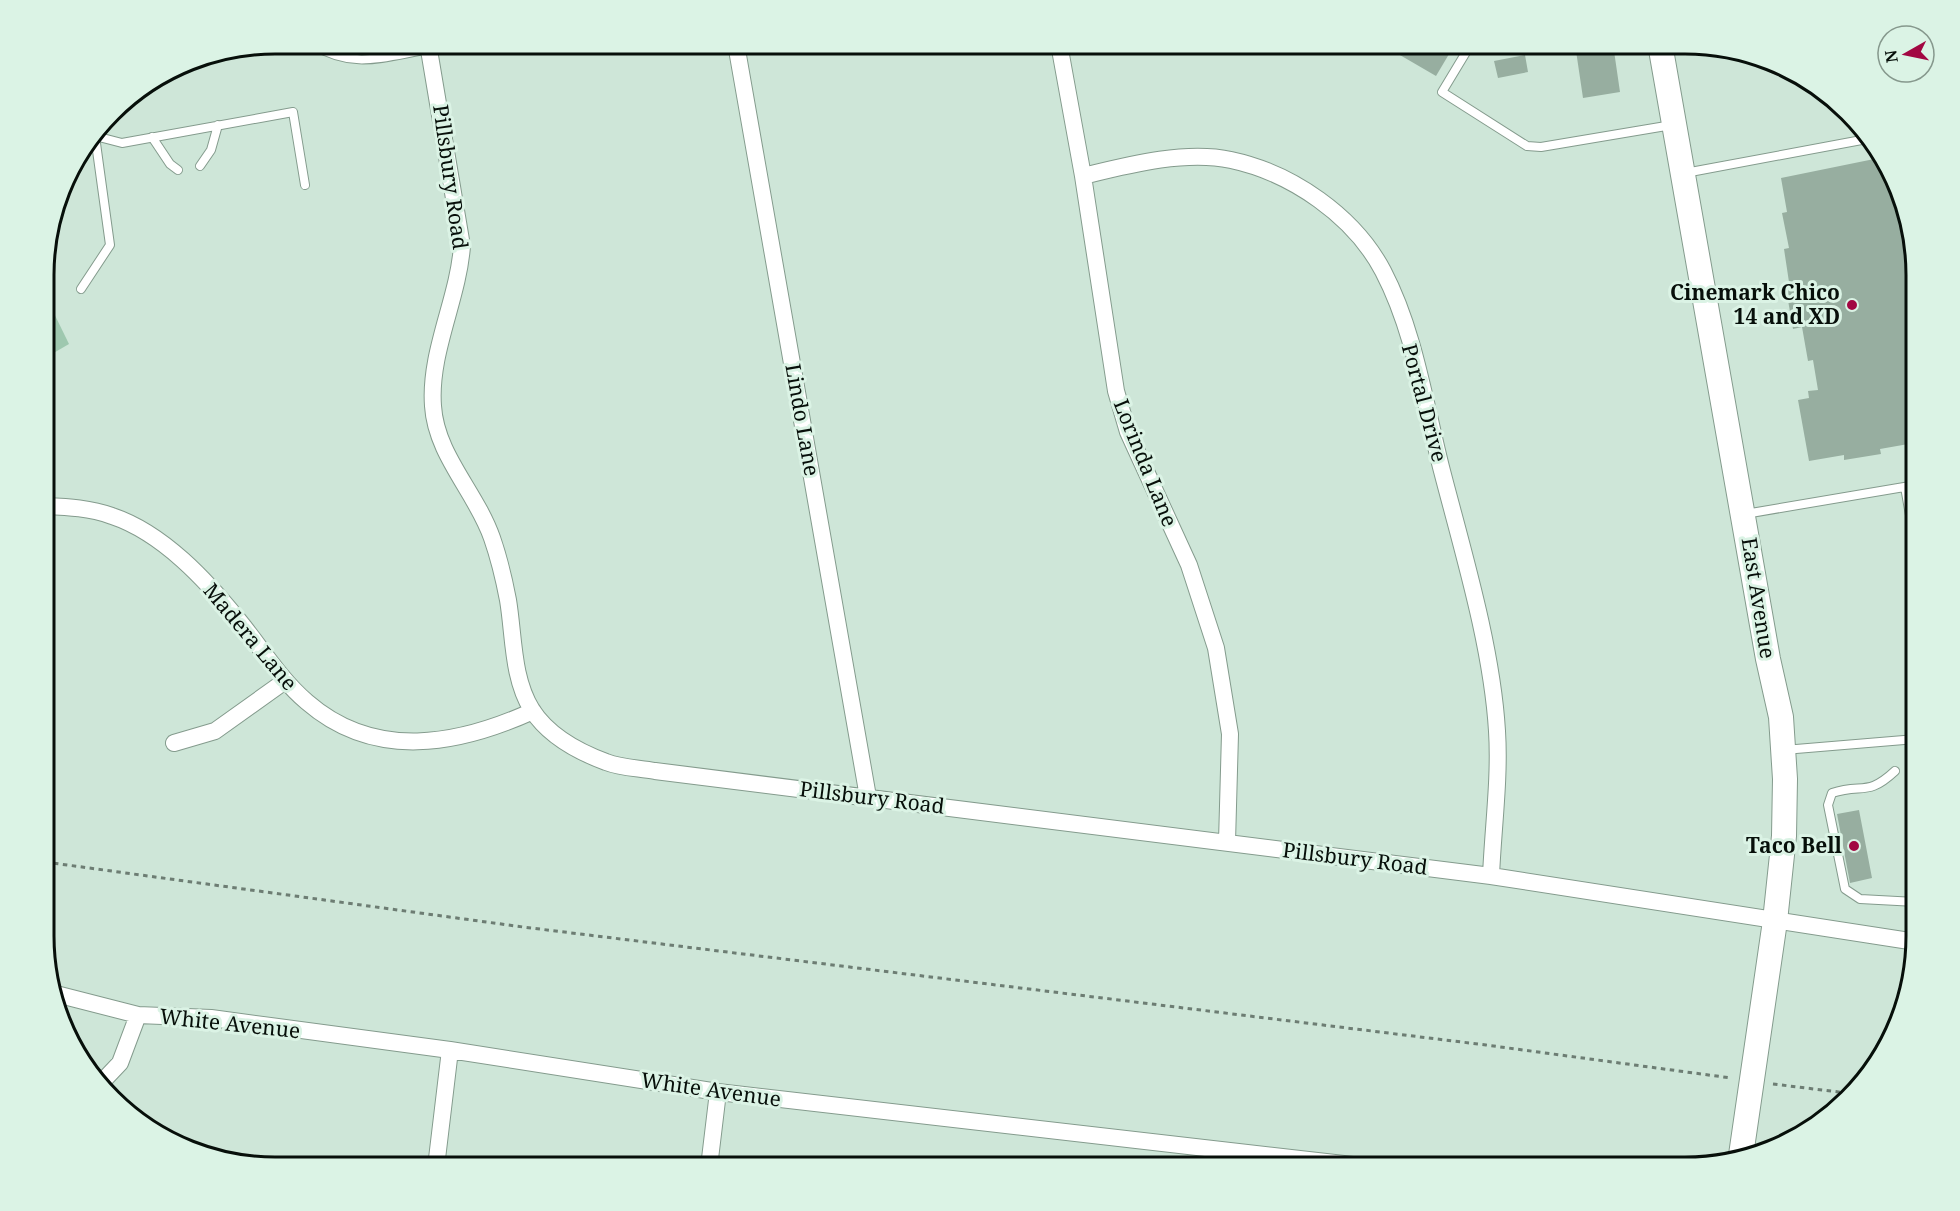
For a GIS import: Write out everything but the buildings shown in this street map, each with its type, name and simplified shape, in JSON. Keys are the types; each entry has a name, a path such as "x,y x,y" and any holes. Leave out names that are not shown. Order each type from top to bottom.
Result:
{"main road":[{"name":"East Avenue","path":"1662,54 1685,173 1768,659 1781,717 1784,836 1775,921 1742,1149"}],"street":[{"name":"Pillsbury Road","path":"430,54 462,246 460,271 432,381 437,433 446,454 464,479 492,536 508,600 517,665 533,711 553,733 578,750 608,763 1491,876 1906,941"},
{"name":"Lindo Lane","path":"738,54 868,797"},
{"name":"Lorinda Lane","path":"1061,54 1083,176 1116,392 1128,432 1189,566 1216,648 1230,734 1227,842"},
{"name":"Portal Drive","path":"1083,176 1194,158 1230,160 1265,170 1299,187 1332,209 1363,240 1383,271 1412,351 1470,581 1494,699 1497,734 1491,876"},
{"name":"Madera Lane","path":"54,506 79,507 114,516 144,532 171,552 221,600 285,681 308,704 336,722 367,735 403,742 436,742 497,727 533,711"},
{"path":"174,743 215,731 285,681"},
{"name":"White Avenue","path":"62,995 138,1015 212,1018 450,1050 718,1092 1283,1157"},
{"path":"106,1078 120,1063 138,1015"},
{"path":"437,1157 450,1050"},
{"path":"710,1157 718,1092"}],"lane":[{"path":"331,54 355,61 390,54"},
{"path":"1465,54 1442,92 1527,146 1541,147 1676,125"},
{"path":"102,138 122,143 293,112 305,185"},
{"path":"200,166 211,150 218,124"},
{"path":"152,137 170,164 178,170"},
{"path":"1685,173 1860,140"},
{"path":"81,289 110,245 96,145"},
{"path":"1744,514 1905,487 1906,493"},
{"path":"1783,750 1906,739"},
{"path":"1895,771 1879,786 1862,789 1848,788 1832,794 1828,805 1845,889 1860,899 1906,901"}],"path":[{"path":"54,863 523,927 1486,1045 1841,1092"}],"green space":[{"path":"54,313 69,344 54,353"}],"place":[{"name":"Cinemark Chico 14 and XD","path":"1852,305"},
{"name":"Taco Bell","path":"1854,846"}]}
